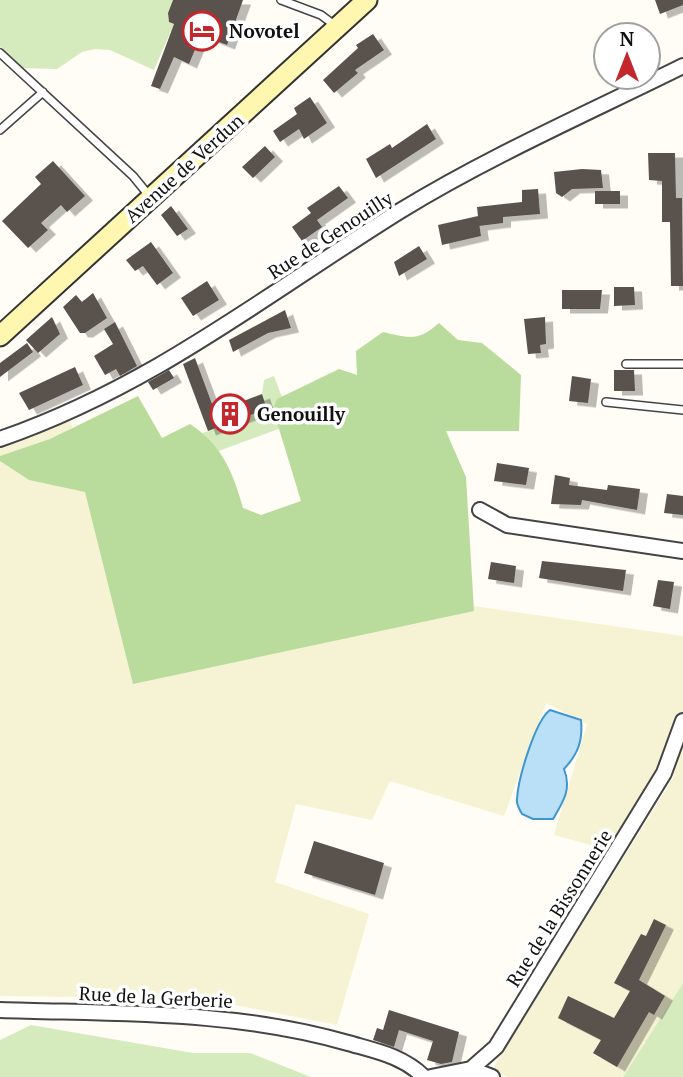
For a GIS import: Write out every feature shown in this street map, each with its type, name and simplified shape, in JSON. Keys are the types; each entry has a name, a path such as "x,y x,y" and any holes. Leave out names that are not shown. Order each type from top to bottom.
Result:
{"main road":[{"name":"Avenue de Verdun","path":"0,336 367,0"}],"street":[{"name":"Rue de Genouilly","path":"0,439 123,388 183,354 453,179 683,66"},
{"path":"480,510 507,525 683,551"},
{"name":"Rue de la Bissonnerie","path":"471,1069 496,1046 608,865 664,773 683,721"},
{"name":"Rue de la Gerberie","path":"0,1010 202,1015 281,1026 390,1055 411,1065 424,1077"},
{"path":"431,1077 471,1069 492,1077"}],"lane":[{"path":"281,0 321,15 338,27"},
{"path":"0,53 133,176 150,198"},
{"path":"0,130 43,92"},
{"path":"626,364 683,364"},
{"path":"606,402 683,410"}],"shaded area":[{"path":"69,418 159,666 474,610 474,606 683,636 683,983 623,1077 508,1077 491,1071 675,775 665,766 605,849 554,835 587,724 546,703 504,816 390,781 372,820 296,804 275,882 369,914 337,1025 204,999 0,996 0,446"}],"green space":[{"path":"0,0 173,0 168,13 169,22 174,24 154,70 110,50 95,49 82,52 57,69 22,68 0,47"},
{"path":"439,323 458,340 482,343 521,375 519,431 446,431 466,477 474,611 133,684 85,492 29,480 0,461 0,456 50,439 138,396 162,438 190,424 201,432 225,460 243,508 261,515 301,501 273,409 277,399 339,369 357,375 356,351 383,332 413,337 425,333"},
{"path":"274,376 292,424 191,461 184,440 267,409 262,394 264,380"},
{"path":"683,983 683,1077 623,1077"},
{"path":"31,1025 193,1053 250,1053 311,1077 0,1077 0,1040"}],"water":[{"path":"550,710 581,720 580,741 573,758 564,769 567,789 553,819 533,819 522,814 517,801 518,790 533,738"}],"building":[{"name":"Novotel","path":"173,0 243,0 227,45 206,37 204,42 199,40 189,64 174,57 160,89 151,86 174,24 169,22 168,13"},
{"path":"655,0 683,0 683,5 660,14"},
{"path":"373,34 384,50 355,70 358,73 334,93 323,80 358,48 356,45"},
{"path":"310,97 327,123 304,139 299,129 280,142 273,131 297,114 294,108"},
{"path":"427,124 436,139 376,178 366,159 390,144 392,148"},
{"path":"265,146 275,157 253,178 242,167"},
{"path":"648,153 675,153 676,198 682,198 683,286 671,286 670,222 662,222 662,181 649,180"},
{"path":"53,161 85,196 67,212 61,205 41,223 48,230 28,248 2,221 41,184 35,177"},
{"path":"601,170 603,188 572,189 562,197 556,193 554,172"},
{"path":"339,186 348,198 317,220 322,227 302,241 292,227 311,213 307,208"},
{"path":"538,189 540,214 503,217 503,223 479,226 477,207 522,202 522,190"},
{"path":"595,191 620,191 620,204 595,204"},
{"path":"171,206 188,229 177,236 161,215"},
{"path":"478,216 481,236 442,245 438,225"},
{"path":"151,242 173,273 157,285 143,266 135,271 126,260"},
{"path":"419,246 427,259 399,276 394,262"},
{"path":"207,281 219,300 193,316 181,298"},
{"path":"614,287 634,287 635,305 614,306"},
{"path":"562,290 602,290 600,309 562,309"},
{"path":"93,293 107,318 85,333 80,333 63,307 76,295 82,302"},
{"path":"285,310 291,328 268,333 233,352 229,340"},
{"path":"52,317 60,334 38,353 26,340"},
{"path":"545,317 546,344 540,345 541,353 528,354 524,319"},
{"path":"115,322 137,366 120,376 116,369 105,375 94,356 113,344 104,329"},
{"path":"27,343 33,352 0,377 0,363"},
{"path":"195,358 215,412 262,394 267,409 208,431 183,364"},
{"path":"75,367 83,385 29,410 19,393"},
{"path":"169,370 174,378 153,390 148,382"},
{"path":"614,370 634,370 635,391 614,391"},
{"path":"572,376 591,379 588,403 569,401"},
{"path":"497,463 529,468 526,485 494,481"},
{"path":"555,475 570,478 569,485 607,490 608,485 640,489 637,510 582,500 581,505 551,504"},
{"path":"667,494 683,496 683,515 664,513"},
{"path":"542,561 626,570 623,591 539,578"},
{"path":"491,562 516,566 514,583 488,579"},
{"path":"658,580 674,582 670,609 653,606"},
{"path":"314,841 384,863 375,895 304,873"},
{"path":"654,919 666,925 639,980 665,996 654,1015 649,1012 617,1067 593,1053 601,1040 558,1018 568,996 614,1018 630,991 614,983 641,934 646,936"},
{"path":"389,1010 459,1032 452,1062 441,1064 427,1060 433,1041 399,1030 394,1047 373,1040 377,1028 383,1030"}],"place":[{"name":"Novotel","path":"202,31"},
{"name":"Genouilly","path":"230,414"}]}
